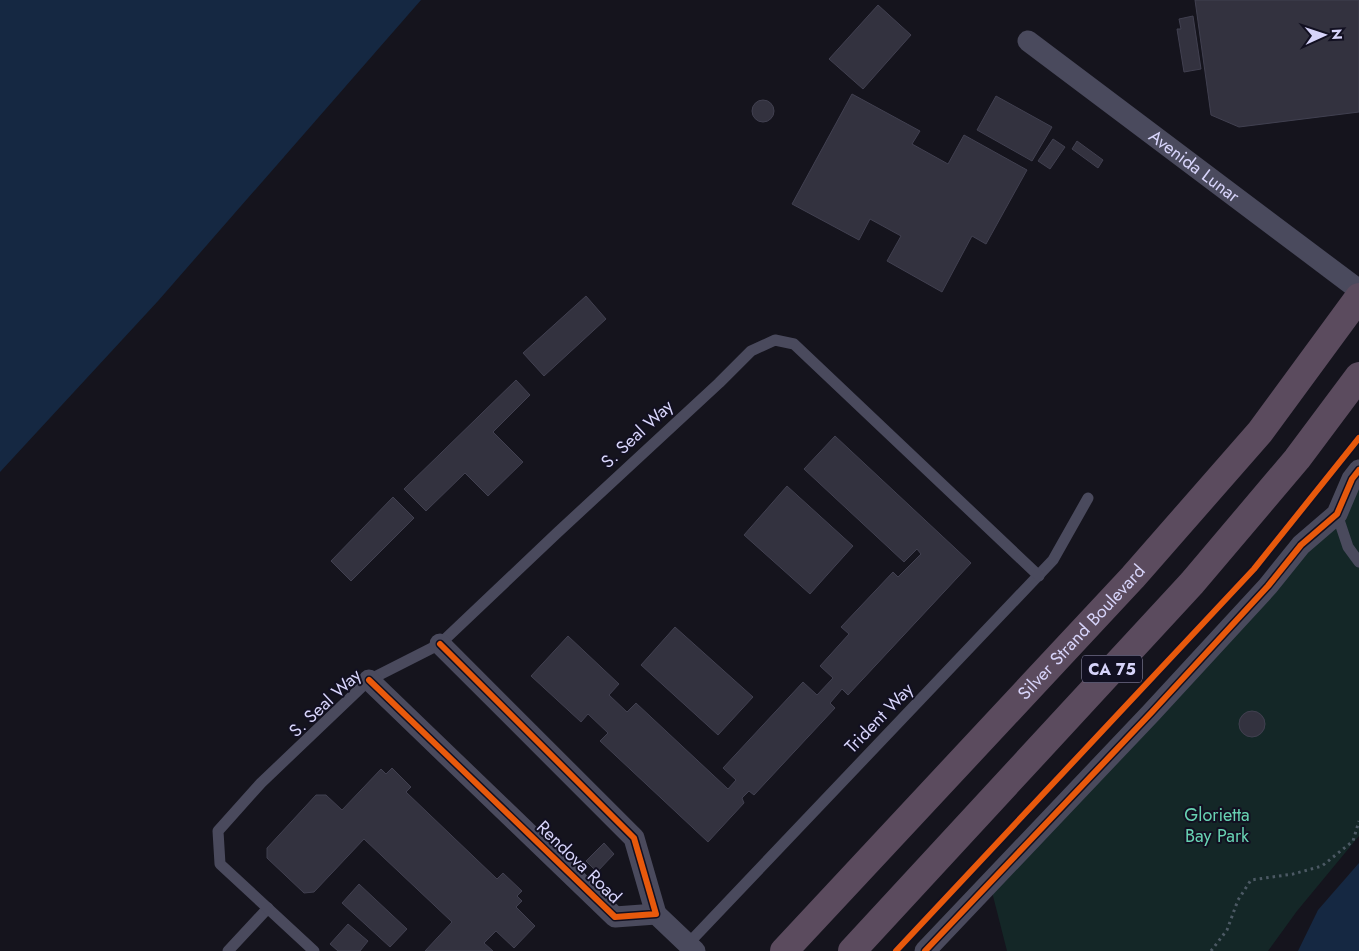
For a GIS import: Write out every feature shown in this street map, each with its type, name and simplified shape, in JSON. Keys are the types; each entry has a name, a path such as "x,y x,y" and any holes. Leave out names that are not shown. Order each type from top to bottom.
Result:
{"highway":[{"name":"Silver Strand Boulevard","path":"784,951 1152,555 1260,432 1359,297"},
{"name":"CA 75","path":"852,951 1192,583 1296,459 1359,376"}],"street":[{"name":"Avenida Lunar","path":"1028,41 1359,290"},
{"path":"925,951 1157,706 1268,586 1301,546 1337,514 1357,478"},
{"name":"Rendova Road","path":"368,680 615,917 656,914 634,838 440,644"},
{"path":"656,914 688,949"}],"lane":[{"name":"S. Seal Way","path":"268,908 220,864 218,831 261,783 368,680 440,644 557,532 752,351 775,340 794,344 1039,576"},
{"name":"Trident Way","path":"688,949 1039,576 1053,560 1088,498"},
{"path":"1337,514 1348,547 1359,562"},
{"path":"228,951 268,908 314,951"}],"path":[{"path":"1211,951 1227,930 1238,900 1252,880 1293,874 1322,866 1353,841 1359,821"}],"green space":[{"name":"Glorietta Bay Park","path":"1359,489 1359,836 1297,911 1268,951 1007,951 992,892"}],"water":[{"path":"0,0 421,0 158,301 0,472"},
{"path":"1359,863 1359,951 1298,951 1318,910"}],"building":[{"path":"1195,0 1359,0 1359,112 1239,127 1211,115"},
{"path":"878,5 911,35 863,89 829,59"},
{"path":"1193,16 1201,69 1184,72 1177,29 1181,29 1179,19"},
{"path":"852,94 920,131 912,144 948,164 964,135 1027,170 986,244 972,236 942,292 887,261 901,236 870,219 859,240 792,204"},
{"path":"996,96 1052,127 1032,161 977,130"},
{"path":"763,100 771,103 774,111 771,119 763,122 755,119 752,111 755,103"},
{"path":"1053,139 1065,147 1050,169 1038,161"},
{"path":"1077,141 1103,160 1098,168 1072,149"},
{"path":"586,296 606,319 544,376 523,353"},
{"path":"516,380 530,395 493,432 523,462 488,496 465,473 426,511 404,489"},
{"path":"835,436 971,563 848,695 842,689 830,703 835,708 754,795 749,791 742,798 744,803 708,842 600,741 608,733 588,714 581,722 531,676 568,636 619,684 609,695 627,712 636,703 728,789 736,780 723,768 803,682 817,695 833,678 820,666 849,634 841,627 893,572 898,577 921,554 917,549 904,562 804,469"},
{"path":"787,486 853,546 810,594 744,535"},
{"path":"393,497 414,518 351,581 331,561"},
{"path":"675,627 753,697 718,735 641,665"},
{"path":"1252,711 1261,715 1265,724 1261,733 1252,737 1243,733 1239,724 1243,715"},
{"path":"392,768 411,787 406,792 497,879 503,873 522,891 517,896 522,901 516,907 535,926 514,948 496,931 484,943 493,951 425,951 452,922 364,839 314,892 304,893 267,858 267,848 316,795 326,795 342,810 381,769 386,774"},
{"path":"604,843 614,854 597,872 586,861"},
{"path":"359,884 407,929 390,947 342,903"},
{"path":"348,924 368,941 360,951 338,951 330,944"}],"cycle path":[{"path":"896,951 1254,569 1359,438"},
{"path":"925,951 1151,713 1268,586 1301,545 1337,514 1352,479 1359,470"},
{"path":"369,680 615,917 656,914 634,838 440,644"}]}
